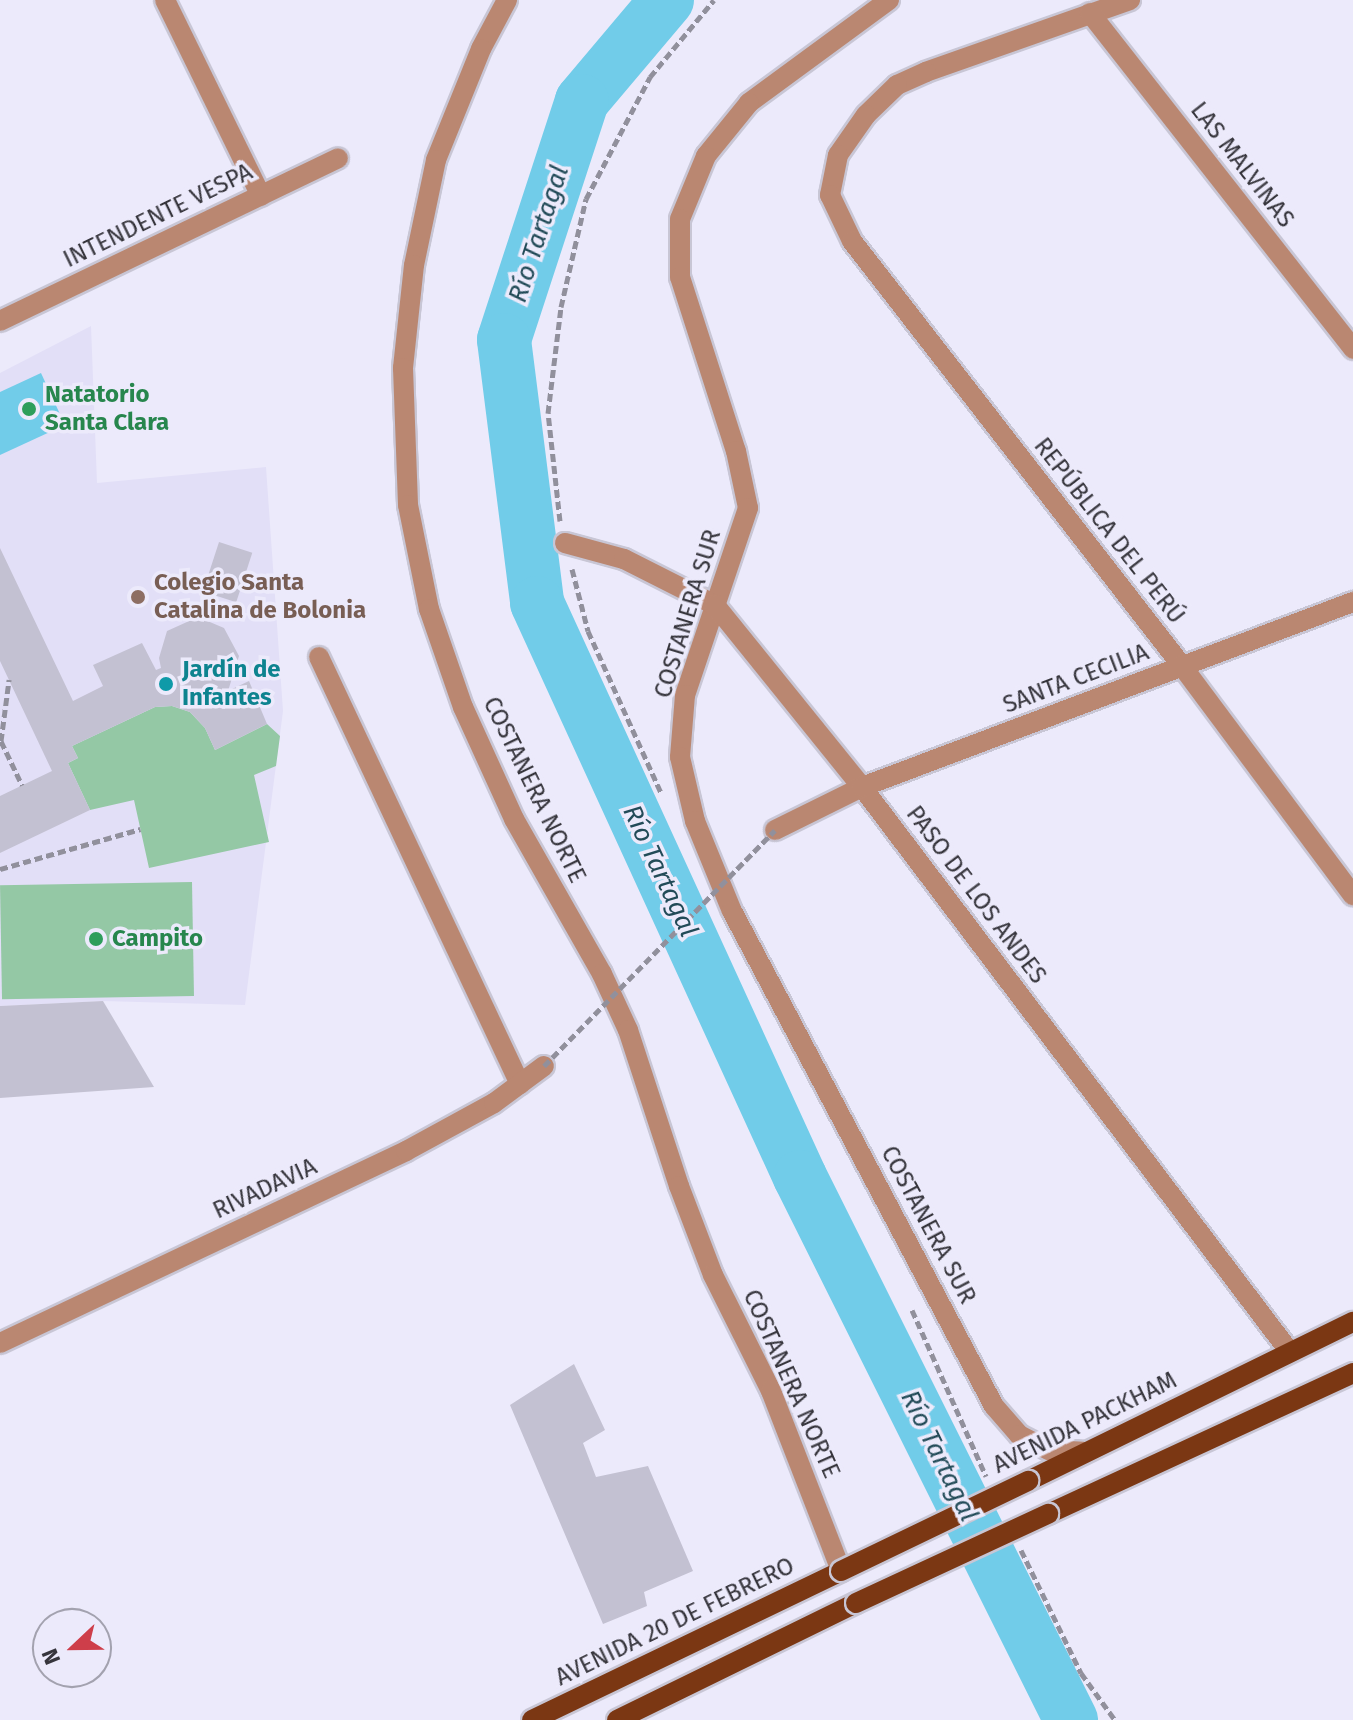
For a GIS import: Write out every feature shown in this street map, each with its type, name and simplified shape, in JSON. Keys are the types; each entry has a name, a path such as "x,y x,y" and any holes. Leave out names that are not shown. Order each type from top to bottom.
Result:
{"main road":[{"name":"AVENIDA PACKHAM","path":"841,1571 1353,1322"},
{"path":"617,1720 856,1603 1353,1373"},
{"name":"AVENIDA 20 DE FEBRERO","path":"532,1720 841,1571"}],"street":[{"path":"165,0 261,196"},
{"name":"COSTANERA NORTE","path":"507,0 481,49 436,160 414,265 403,368 408,505 429,609 463,707 514,819 602,974 628,1030 679,1186 713,1275 771,1391 841,1571"},
{"name":"COSTANERA SUR","path":"889,0 749,103 706,156 680,219 680,277 736,451 748,508 685,695 680,757 695,821 732,911 994,1406 1019,1435 1049,1450 1083,1452"},
{"path":"1090,13 1130,0"},
{"name":"REPÚBLICA DEL PERÚ","path":"1090,13 897,85 866,115 838,155 830,195 852,241 1182,666 1353,895"},
{"name":"LAS MALVINAS","path":"1090,13 1353,349"},
{"name":"INTENDENTE VESPA","path":"0,321 338,158"},
{"name":"PASO DE LOS ANDES","path":"565,543 624,559 715,605 862,787 1289,1351"},
{"name":"SANTA CECILIA","path":"775,830 862,787 1353,602"},
{"path":"319,657 520,1084"},
{"name":"RIVADAVIA","path":"0,1343 406,1151 494,1103 544,1066"}],"path":[{"path":"663,796 588,631 555,496 548,413 561,307 586,199 650,77 714,0"},
{"path":"9,680 3,699 0,741 22,785"},
{"path":"0,869 140,829"},
{"path":"544,1066 775,830"},
{"path":"711,893 718,907"},
{"path":"905,1296 987,1478"},
{"path":"1019,1546 1081,1673 1115,1720"}],"shaded area":[{"name":"Colegio Santa Catalina de Bolonia","path":"91,326 97,483 266,467 283,711 245,1005 103,1001 0,1006 0,373"}],"green space":[{"path":"172,706 190,712 205,728 215,750 267,724 280,736 276,766 254,775 269,842 149,868 134,800 90,810 68,763 78,758 72,746 155,707"},
{"name":"Campito","path":"192,882 194,996 2,999 0,885"}],"water":[{"name":"Natatorio Santa Clara","path":"41,373 65,425 0,455 0,392"}],"building":[{"path":"219,542 252,553 236,602 203,591"},
{"path":"0,548 73,701 103,686 93,665 142,643 156,670 161,668 159,658 167,631 198,617 224,628 239,656 228,691 249,681 267,724 215,750 205,728 190,712 172,706 155,707 72,746 78,758 68,763 90,810 0,853 0,796 52,771 0,661"},
{"path":"103,1001 154,1087 0,1098 0,1006"},
{"path":"574,1364 605,1430 583,1443 596,1477 648,1466 693,1571 644,1592 647,1606 603,1624 510,1405"}],"waterway":[{"name":"Río Tartagal","path":"667,0 582,101 504,340 537,603 800,1177 1071,1720"}],"place":[{"name":"Natatorio Santa Clara","path":"29,409"},
{"name":"Colegio Santa Catalina de Bolonia","path":"138,597"},
{"name":"Jardín de Infantes","path":"166,684"},
{"name":"Campito","path":"96,939"}]}
